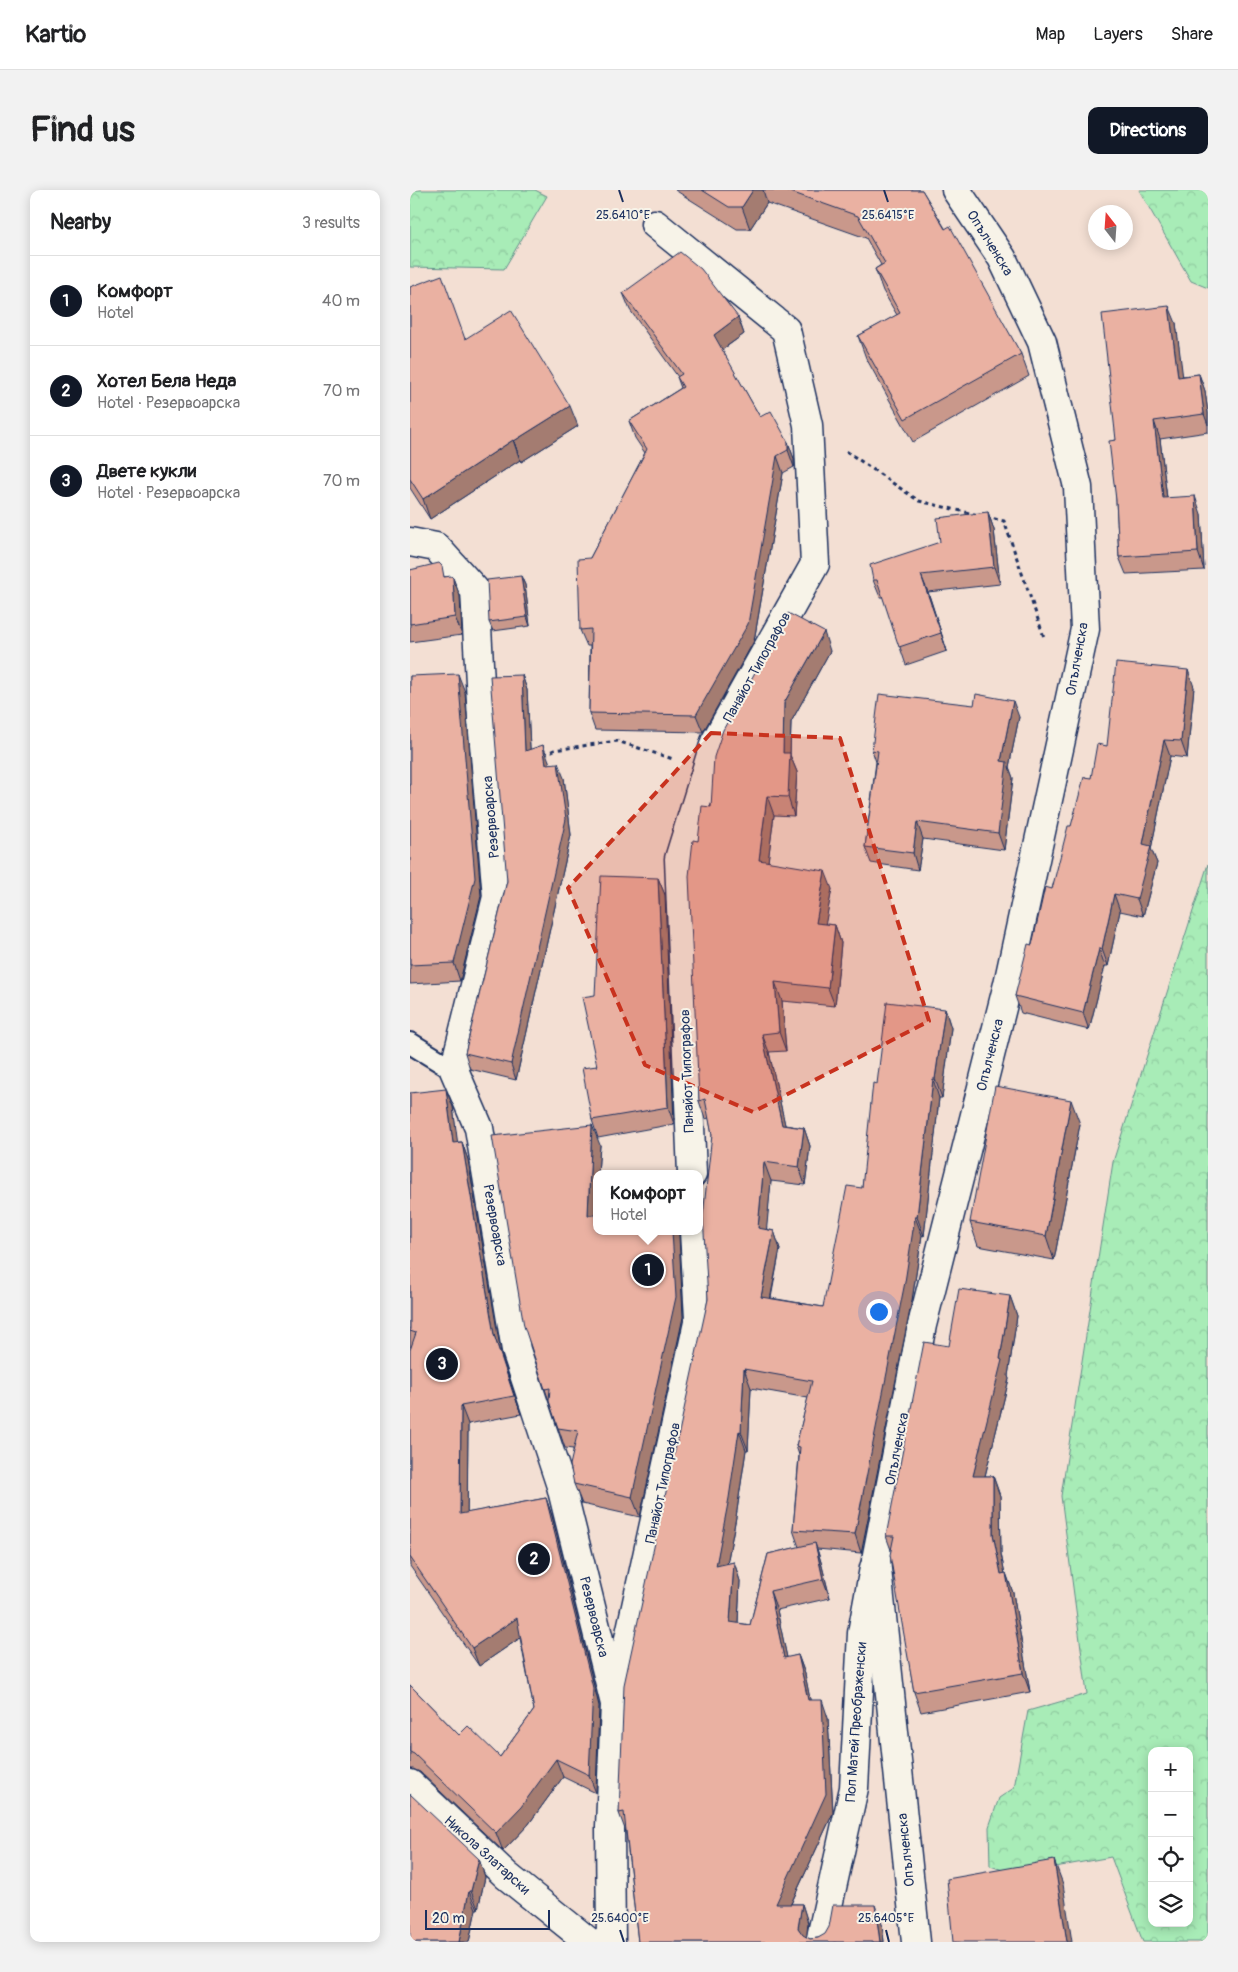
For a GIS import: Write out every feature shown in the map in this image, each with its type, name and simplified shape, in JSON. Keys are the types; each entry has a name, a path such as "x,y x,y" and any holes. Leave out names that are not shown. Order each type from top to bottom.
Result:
{"street":[{"name":"Опълченска","path":"916,1942 876,1560 922,1325 1008,984 1085,629 1078,487 1042,342 1002,258 956,190"},
{"name":"Панайот Типографов","path":"655,224 786,330 808,425 815,564 715,742 679,859 692,1170"},
{"name":"Резервоарска","path":"410,542 436,547 475,590 482,720 497,897 454,1070 479,1128 516,1350 561,1486 615,1704 610,1827 611,1942"},
{"name":"Панайот Типографов","path":"615,1704 699,1318 694,1235"},
{"name":"Поп Матей Преображенски","path":"820,1942 854,1788 862,1633 876,1560"},
{"name":"Никола Златарски","path":"410,1784 507,1876 589,1942"}],"lane":[{"path":"410,1043 454,1070"}],"path":[{"path":"808,425 919,501 1004,521 1044,635 1043,645"},
{"path":"538,758 554,750 617,741 707,770"}],"highlighted area":[{"path":"711,733 840,738 929,1021 753,1112 645,1065 568,888"}],"green space":[{"path":"410,190 535,190 547,196 504,269 410,267"},
{"path":"1139,190 1208,190 1208,288 1191,281"},
{"path":"1208,864 1208,1942 1143,1942 1111,1857 1016,1874 990,1866 989,1827 999,1798 1014,1788 1028,1711 1087,1694 1061,1496 1113,1162"}],"building":[{"path":"702,190 753,190 742,207 729,207"},
{"path":"785,190 922,190 945,229 950,226 1021,354 905,419 858,336 900,313 875,269 885,263 858,216"},
{"path":"680,252 701,269 738,317 714,335 760,417 771,411 788,442 788,450 777,456 748,624 696,715 589,713 591,629 580,630 578,559 590,558 647,449 629,421 683,387 677,377 682,374 623,293"},
{"path":"442,275 465,339 511,310 570,406 513,440 423,499 410,479 410,287"},
{"path":"1169,306 1178,377 1199,374 1204,414 1154,421 1163,498 1195,496 1198,552 1119,557 1116,500 1109,441 1116,440 1102,314"},
{"path":"988,512 994,567 921,575 941,633 899,647 877,580 873,580 870,565 940,542 937,518"},
{"path":"439,563 442,566 444,577 451,576 453,578 455,617 410,624 410,570"},
{"path":"521,576 527,617 489,622 487,580"},
{"path":"788,613 824,632 784,703 783,753 790,753 788,797 767,796 759,860 825,871 816,923 835,925 828,988 775,982 779,1032 762,1034 782,1125 804,1128 799,1167 764,1162 758,1228 774,1231 761,1297 823,1307 847,1186 862,1188 873,1083 877,1084 887,1002 945,1009 935,1079 933,1079 917,1217 915,1217 905,1282 855,1534 793,1530 800,1447 796,1446 812,1381 744,1369 741,1432 739,1431 716,1566 734,1562 730,1622 750,1625 768,1554 815,1543 823,1579 770,1591 784,1658 798,1655 808,1700 822,1700 826,1794 776,1904 802,1904 798,1928 803,1935 810,1939 818,1938 825,1934 829,1927 833,1905 875,1905 880,1942 638,1942 624,1812 619,1813 624,1685 708,1299 703,1216 712,1135 705,1099 699,1101 689,876 693,840 698,841 702,806 711,807 714,757 723,730"},
{"path":"1116,663 1188,670 1181,741 1164,740 1143,844 1151,846 1137,899 1114,894 1102,949 1099,949 1083,1013 1015,996 1028,944 1032,945 1045,887 1052,889 1068,826 1071,826 1084,777 1091,778 1097,744 1107,746"},
{"path":"458,674 475,878 454,963 410,965 410,676"},
{"path":"522,675 525,751 543,745 546,764 558,763 566,819 511,1064 465,1053 507,881 490,676"},
{"path":"879,694 974,705 976,694 1013,701 1001,761 1007,762 998,833 917,822 913,853 865,847 878,751 872,750"},
{"path":"601,876 658,878 668,1107 592,1120 582,1068 597,1066 582,997 595,995"},
{"path":"995,1086 1071,1100 1046,1236 970,1222"},
{"path":"446,1089 453,1143 462,1142 494,1335 514,1396 461,1406 460,1514 546,1498 593,1688 589,1775 556,1759 521,1807 496,1833 410,1752 410,1685 459,1735 468,1726 500,1757 534,1710 517,1618 472,1648 410,1557 410,1350 416,1333 410,1331 410,1093"},
{"path":"592,1125 588,1215 593,1215 593,1235 672,1235 676,1297 632,1497 574,1484 570,1465 578,1431 558,1428 549,1401 550,1388 545,1389 524,1326 492,1136"},
{"path":"959,1289 1010,1296 1000,1359 1002,1360 973,1476 993,1476 993,1534 1001,1574 1006,1573 1023,1673 914,1692 890,1555 894,1536 886,1536 924,1342 949,1346"},
{"path":"410,1794 479,1859 471,1891 469,1891 459,1942 410,1942"},
{"path":"1054,1860 1067,1942 953,1942 947,1879"}],"place":[{"name":"Комфорт","path":"648,1270"},
{"name":"Двете кукли","path":"442,1364"},
{"name":"Xотел Бела Неда","path":"534,1559"}]}
